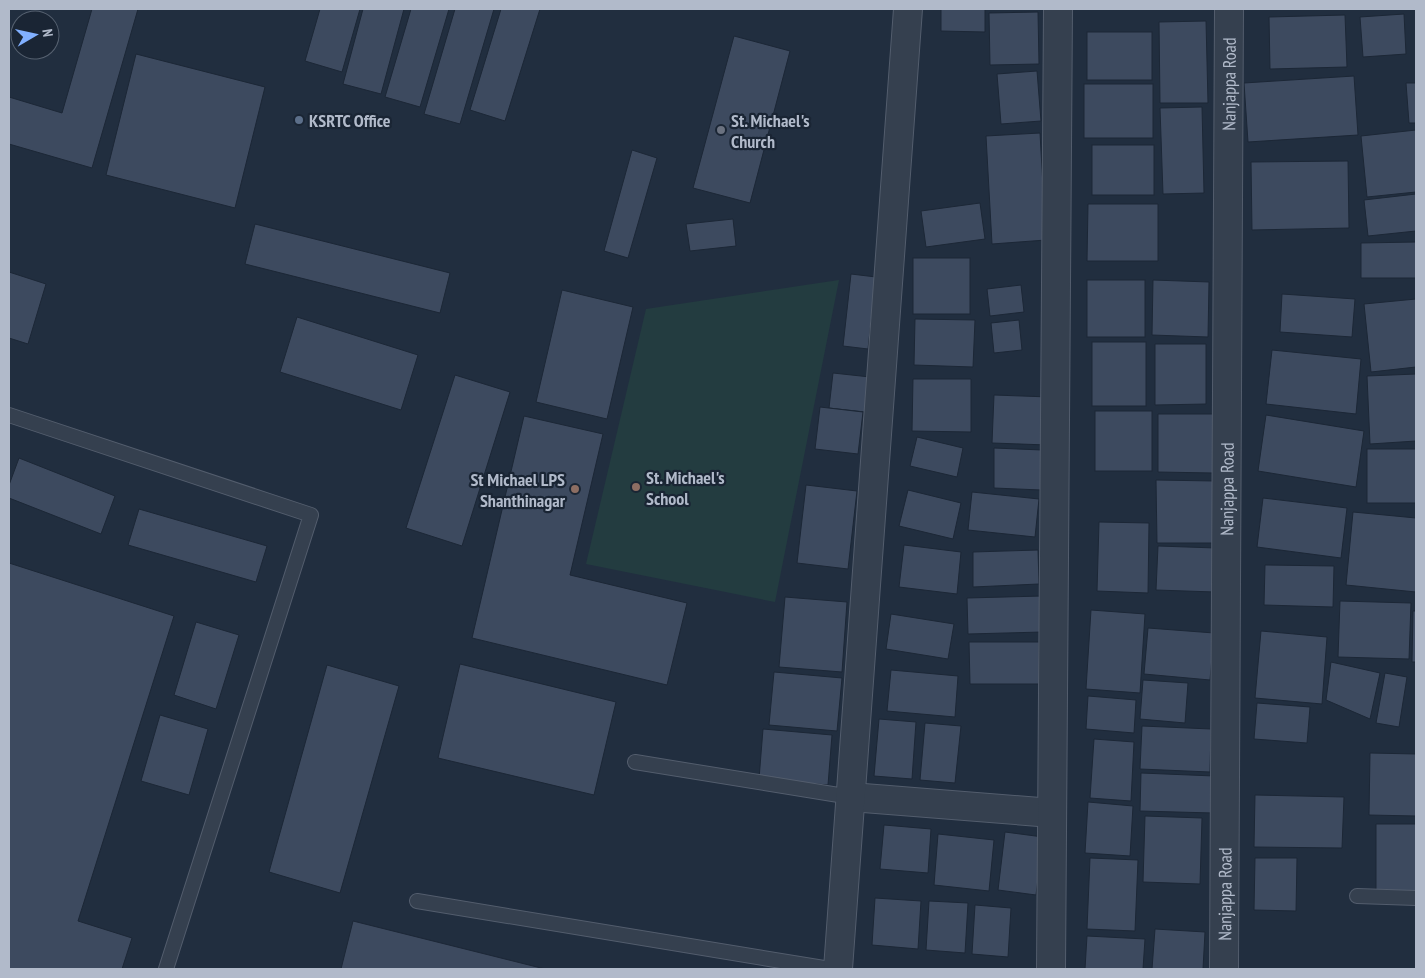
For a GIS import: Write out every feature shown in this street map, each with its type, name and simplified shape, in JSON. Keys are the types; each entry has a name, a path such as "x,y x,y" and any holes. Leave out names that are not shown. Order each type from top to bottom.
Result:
{"street":[{"path":"838,969 908,9"},
{"path":"1051,969 1058,9"},
{"name":"Nanjappa Road","path":"1224,969 1229,9"},
{"path":"851,797 1052,814"}],"lane":[{"path":"9,415 311,515 166,969"},
{"path":"635,762 851,797"},
{"path":"1357,896 1416,898"},
{"path":"417,901 830,969"}],"green space":[{"path":"839,280 775,602 586,564 646,309"}],"building":[{"path":"92,9 138,9 92,168 9,144 9,97 62,113"},
{"path":"320,9 360,9 342,72 305,61"},
{"path":"363,9 404,9 381,94 343,84"},
{"path":"411,9 449,9 420,107 385,97"},
{"path":"455,9 494,9 460,124 424,114"},
{"path":"501,9 540,9 505,121 470,110"},
{"path":"941,9 985,9 985,32 941,31"},
{"path":"1038,12 1039,64 990,65 989,13"},
{"path":"1404,14 1406,54 1363,57 1360,17"},
{"path":"1345,15 1347,67 1270,69 1269,17"},
{"path":"1206,21 1208,103 1160,103 1159,22"},
{"path":"1087,32 1152,32 1152,80 1087,80"},
{"path":"734,36 790,51 750,203 693,188"},
{"path":"136,54 265,87 235,208 106,175"},
{"path":"1037,71 1041,121 1001,124 997,74"},
{"path":"1354,76 1358,135 1248,142 1244,83"},
{"path":"1406,83 1416,83 1416,123 1409,123"},
{"path":"1084,84 1153,84 1153,138 1084,138"},
{"path":"1202,107 1204,193 1163,194 1160,108"},
{"path":"1416,130 1416,192 1367,197 1361,136"},
{"path":"1040,133 1046,240 992,244 986,136"},
{"path":"1092,145 1154,145 1154,195 1092,195"},
{"path":"632,150 657,158 628,258 604,251"},
{"path":"1348,161 1349,228 1252,230 1251,162"},
{"path":"1416,194 1416,231 1368,236 1364,200"},
{"path":"980,203 985,239 926,247 921,211"},
{"path":"1088,204 1158,204 1158,261 1087,261"},
{"path":"733,219 736,246 690,251 686,224"},
{"path":"255,224 450,273 440,313 245,264"},
{"path":"1416,242 1416,278 1361,278 1361,243"},
{"path":"913,258 970,258 970,314 913,314"},
{"path":"9,272 46,284 28,344 9,338"},
{"path":"851,274 876,277 868,349 843,346"},
{"path":"1087,280 1145,280 1145,337 1087,337"},
{"path":"1153,280 1209,282 1208,337 1152,335"},
{"path":"1021,285 1024,312 990,316 987,289"},
{"path":"562,290 633,307 607,419 536,402"},
{"path":"1282,294 1355,299 1352,337 1280,332"},
{"path":"1416,299 1416,367 1371,372 1364,304"},
{"path":"297,317 418,355 401,410 280,372"},
{"path":"915,319 975,320 973,367 914,365"},
{"path":"1019,320 1022,350 994,353 991,323"},
{"path":"1092,342 1146,342 1146,406 1092,406"},
{"path":"1155,344 1206,344 1206,404 1155,405"},
{"path":"1272,350 1361,359 1356,414 1266,404"},
{"path":"833,373 870,377 865,412 829,408"},
{"path":"1416,374 1416,441 1370,444 1367,376"},
{"path":"455,375 510,392 462,546 406,528"},
{"path":"913,379 971,379 971,432 912,431"},
{"path":"994,395 1049,397 1047,445 992,443"},
{"path":"820,407 863,412 858,454 815,449"},
{"path":"1095,411 1152,411 1152,471 1095,471"},
{"path":"1158,414 1213,414 1213,473 1158,472"},
{"path":"1266,415 1364,431 1356,487 1258,471"},
{"path":"524,416 603,434 570,575 687,603 667,685 472,638"},
{"path":"917,437 963,448 957,477 910,466"},
{"path":"994,448 1042,450 1041,490 994,488"},
{"path":"1367,449 1416,449 1416,503 1367,503"},
{"path":"19,458 115,496 101,534 9,498 9,485"},
{"path":"1156,480 1214,481 1214,543 1157,543"},
{"path":"806,485 857,491 848,569 797,563"},
{"path":"908,490 961,503 953,539 899,526"},
{"path":"972,492 1039,499 1035,537 968,530"},
{"path":"1263,498 1347,508 1341,558 1257,547"},
{"path":"139,509 267,546 256,582 128,545"},
{"path":"1353,512 1416,518 1416,592 1346,585"},
{"path":"1099,522 1149,523 1148,593 1097,591"},
{"path":"904,545 961,552 957,594 899,587"},
{"path":"1158,546 1216,548 1215,592 1156,590"},
{"path":"1038,550 1039,584 973,587 973,552"},
{"path":"9,563 174,616 78,921 132,938 122,969 9,969"},
{"path":"1265,565 1334,566 1333,607 1264,605"},
{"path":"1042,596 1043,632 968,634 967,598"},
{"path":"785,597 847,602 842,672 779,667"},
{"path":"1340,601 1411,603 1409,659 1338,657"},
{"path":"1091,610 1145,614 1140,693 1086,689"},
{"path":"1413,611 1416,611 1416,662 1412,662"},
{"path":"891,614 954,624 948,659 886,649"},
{"path":"196,622 239,635 216,709 174,695"},
{"path":"1148,628 1214,633 1210,680 1144,674"},
{"path":"1261,631 1327,637 1322,704 1255,698"},
{"path":"969,642 1039,642 1039,684 970,684"},
{"path":"1331,662 1380,673 1370,719 1326,700"},
{"path":"460,664 616,702 594,795 438,758"},
{"path":"327,665 399,686 340,893 269,872"},
{"path":"891,670 958,676 955,717 887,711"},
{"path":"774,672 842,678 837,731 769,725"},
{"path":"1385,673 1407,677 1399,727 1376,723"},
{"path":"1143,680 1188,683 1185,723 1140,719"},
{"path":"1088,696 1136,700 1134,733 1086,729"},
{"path":"1257,703 1310,707 1307,743 1254,739"},
{"path":"160,715 208,729 189,795 141,781"},
{"path":"879,719 916,722 912,779 874,776"},
{"path":"925,723 961,726 955,783 920,780"},
{"path":"1142,726 1211,729 1210,772 1140,769"},
{"path":"763,729 832,735 828,785 759,779"},
{"path":"1094,739 1134,742 1131,801 1090,798"},
{"path":"1370,753 1416,754 1416,816 1369,815"},
{"path":"1141,773 1214,776 1213,813 1140,811"},
{"path":"1255,795 1344,797 1342,848 1254,847"},
{"path":"1088,802 1133,806 1130,856 1085,853"},
{"path":"1145,816 1202,818 1200,884 1143,882"},
{"path":"1376,824 1416,824 1416,894 1376,893"},
{"path":"884,825 931,829 928,873 880,869"},
{"path":"1005,832 1043,837 1036,895 998,890"},
{"path":"938,834 994,840 989,891 934,885"},
{"path":"1090,858 1138,860 1135,931 1087,929"},
{"path":"1255,858 1297,858 1296,911 1254,910"},
{"path":"875,898 921,901 918,949 872,945"},
{"path":"929,901 968,903 965,953 926,950"},
{"path":"975,905 1011,908 1008,957 972,954"},
{"path":"353,921 545,969 341,969"},
{"path":"1155,929 1205,932 1203,969 1152,969"},
{"path":"1087,936 1145,939 1143,969 1085,969"}],"place":[{"name":"KSRTC Office","path":"299,120"},
{"name":"St. Michael's Church","path":"721,130"},
{"name":"St. Michael's School","path":"636,487"},
{"name":"St Michael LPS Shanthinagar","path":"575,489"}]}
